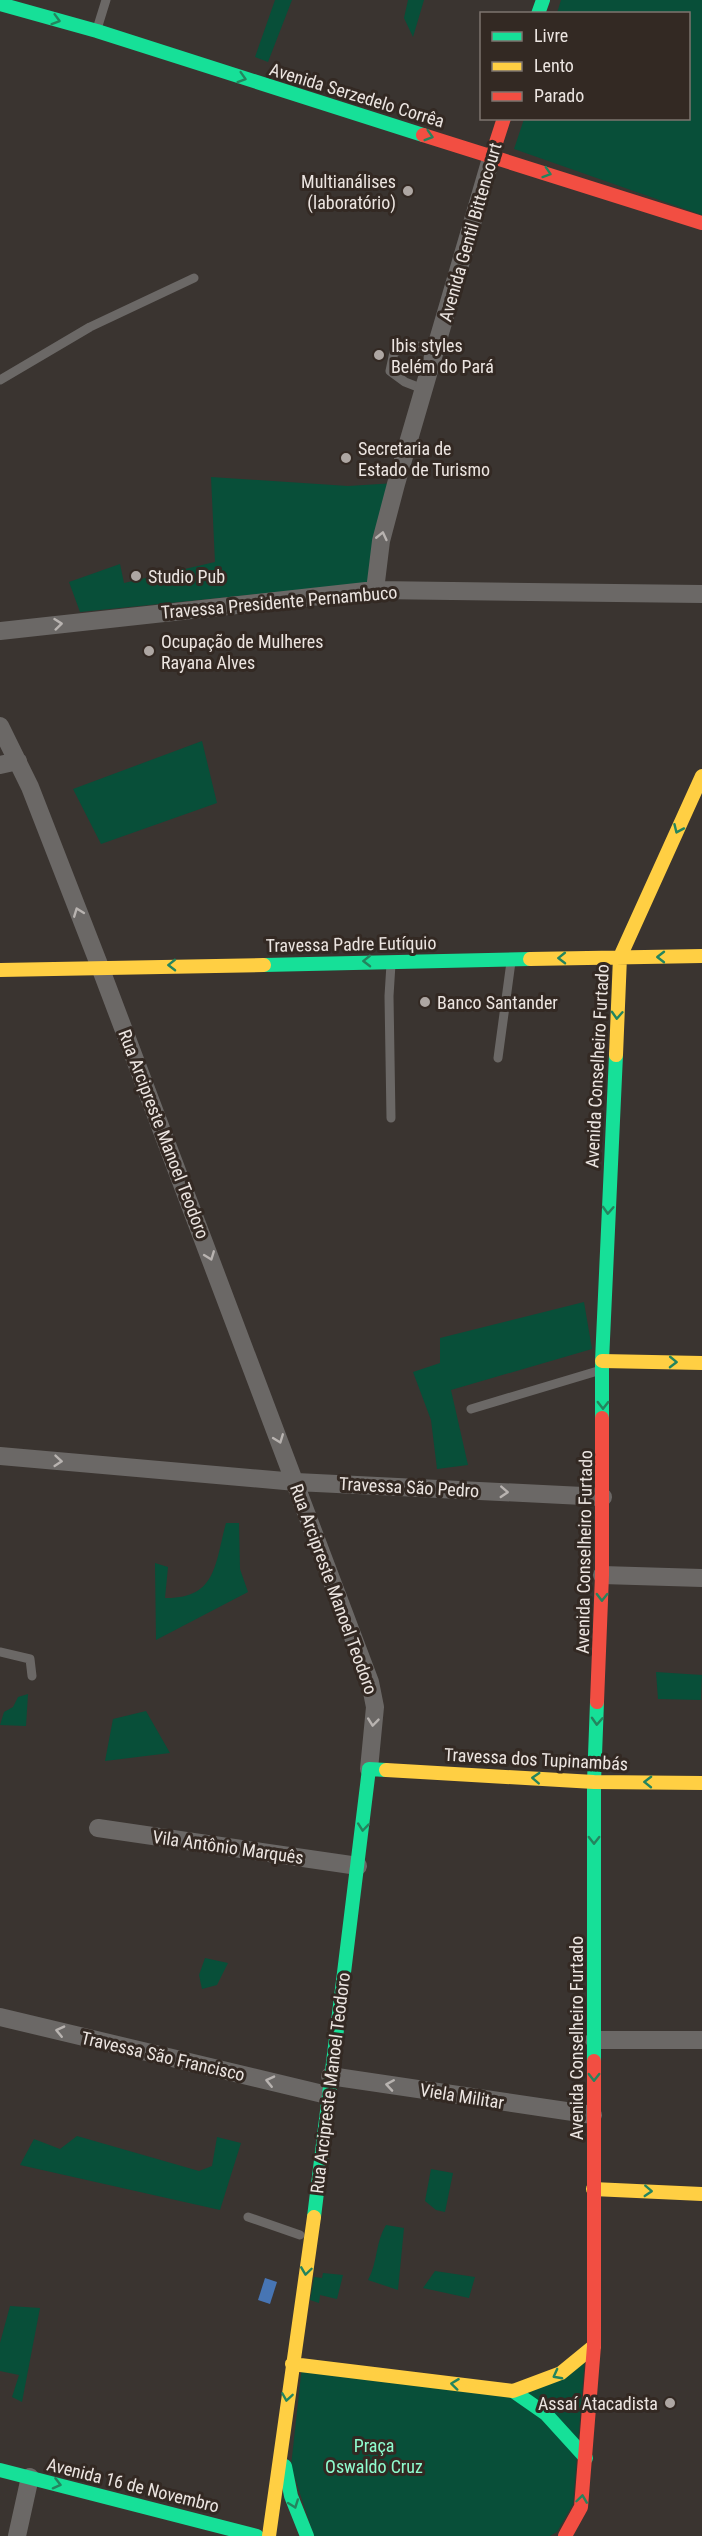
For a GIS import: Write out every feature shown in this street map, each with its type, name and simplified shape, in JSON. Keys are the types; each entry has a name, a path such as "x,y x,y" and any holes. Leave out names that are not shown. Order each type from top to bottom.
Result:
{"main road":[{"name":"Avenida Serzedelo Corrêa","path":"0,4 97,31 702,223"},
{"name":"Avenida Gentil Bittencourt","path":"492,155 503,120"},
{"name":"Avenida Conselheiro Furtado","path":"565,2536 575,2522 581,2507 594,2346 594,1782 602,1575 603,1365 620,957 702,776"},
{"name":"Travessa Padre Eutíquio","path":"0,970 702,956"},
{"path":"603,1365 702,1363"},
{"name":"Travessa dos Tupinambás","path":"369,1769 594,1782 702,1783"},
{"name":"Rua Arcipreste Manoel Teodoro","path":"269,2536 306,2237 330,2076 369,1769"},
{"path":"593,2189 702,2194"},
{"path":"292,2364 513,2391 537,2384 561,2373 594,2346"},
{"path":"513,2391 546,2414 586,2458"},
{"path":"282,2429 291,2496 307,2536"},
{"name":"Avenida 16 de Novembro","path":"0,2470 257,2536"}],"street":[{"name":"Avenida Gentil Bittencourt","path":"375,590 381,541 492,155"},
{"name":"Travessa Presidente Pernambuco","path":"0,631 375,590 702,594"},
{"name":"Rua Arcipreste Manoel Teodoro","path":"0,726 9,763 99,967 296,1482 370,1683 375,1707 369,1769"},
{"name":"Travessa São Pedro","path":"0,1456 296,1482 603,1497"},
{"path":"602,1575 702,1578"},
{"name":"Vila Antônio Marquês","path":"98,1828 358,1866"},
{"name":"Travessa São Francisco","path":"0,2017 327,2095"},
{"path":"594,2040 702,2040"},
{"name":"Viela Militar","path":"330,2076 593,2115"},
{"path":"17,2536 30,2477"}],"lane":[{"path":"97,31 106,0"},
{"path":"0,380 90,327 194,278"},
{"path":"423,389 405,382 390,371 394,352 417,346 435,349"},
{"path":"498,1058 511,959"},
{"path":"391,961 389,996 391,1118"},
{"path":"471,1409 603,1365"},
{"path":"0,1652 30,1659 32,1676"},
{"path":"249,2217 306,2237"}],"green space":[{"path":"275,0 292,0 268,62 255,57"},
{"path":"408,0 424,0 413,37 404,18"},
{"path":"561,0 702,0 702,215 514,149 524,120 690,120 690,12 557,12"},
{"path":"211,477 348,486 396,483 368,583 80,612 69,582 120,564 124,583 215,562"},
{"path":"202,741 217,803 101,844 73,789"},
{"path":"584,1302 592,1349 451,1390 468,1465 437,1469 431,1420 413,1372 440,1363 440,1338"},
{"path":"226,1523 239,1523 240,1569 248,1592 156,1640 155,1563 168,1567 165,1598 182,1597 195,1592 211,1576 216,1565"},
{"path":"656,1672 702,1675 701,1700 658,1699"},
{"path":"28,1694 26,1726 0,1725 4,1712 13,1707 18,1697"},
{"path":"146,1711 170,1753 105,1761 113,1719"},
{"path":"205,1958 228,1963 217,1985 202,1989 199,1975"},
{"path":"77,2136 199,2171 212,2166 217,2137 241,2143 220,2210 20,2165 34,2139 60,2149"},
{"path":"431,2169 453,2173 445,2212 436,2210 425,2201"},
{"path":"386,2225 404,2228 398,2290 368,2280"},
{"path":"435,2271 475,2277 469,2298 423,2288"},
{"path":"323,2273 343,2275 337,2299 320,2295 319,2303 310,2300 314,2277 322,2278"},
{"path":"10,2306 40,2308 22,2402 12,2397 19,2375 0,2371 0,2343"},
{"name":"Praça Oswaldo Cruz","path":"585,2357 573,2504 557,2532 550,2536 314,2536 291,2466 302,2366 513,2393"}],"water":[{"path":"265,2278 277,2282 270,2304 258,2300"}],"traffic: fast":[{"path":"539,12 543,0"},
{"path":"0,4 97,31 423,135"},
{"path":"264,965 530,959"},
{"path":"602,1418 602,1361 616,1055"},
{"path":"594,2061 594,1782 597,1702"},
{"path":"314,2217 369,1769 386,1770"},
{"path":"513,2391 546,2414 586,2458"},
{"path":"285,2466 291,2496 307,2536"},
{"path":"0,2470 257,2536"}],"traffic: slow":[{"path":"616,1055 620,957 702,776"},
{"path":"530,959 702,956"},
{"path":"0,970 264,965"},
{"path":"602,1361 702,1363"},
{"path":"386,1770 594,1782 702,1783"},
{"path":"593,2189 702,2194"},
{"path":"269,2536 314,2217"},
{"path":"292,2364 513,2391 561,2373 594,2346"}],"traffic: jam":[{"path":"492,155 503,120"},
{"path":"423,135 702,223"},
{"path":"597,1702 602,1575 602,1418"},
{"path":"565,2536 581,2507 594,2346 594,2061"}],"place":[{"name":"Multianálises (laboratório)","path":"408,191"},
{"name":"Ibis styles Belém do Pará","path":"379,355"},
{"name":"Secretaria de Estado de Turismo","path":"346,458"},
{"name":"Studio Pub","path":"136,576"},
{"name":"Ocupação de Mulheres Rayana Alves","path":"149,651"},
{"name":"Banco Santander","path":"425,1002"},
{"name":"Assaí Atacadista","path":"670,2403"}]}
